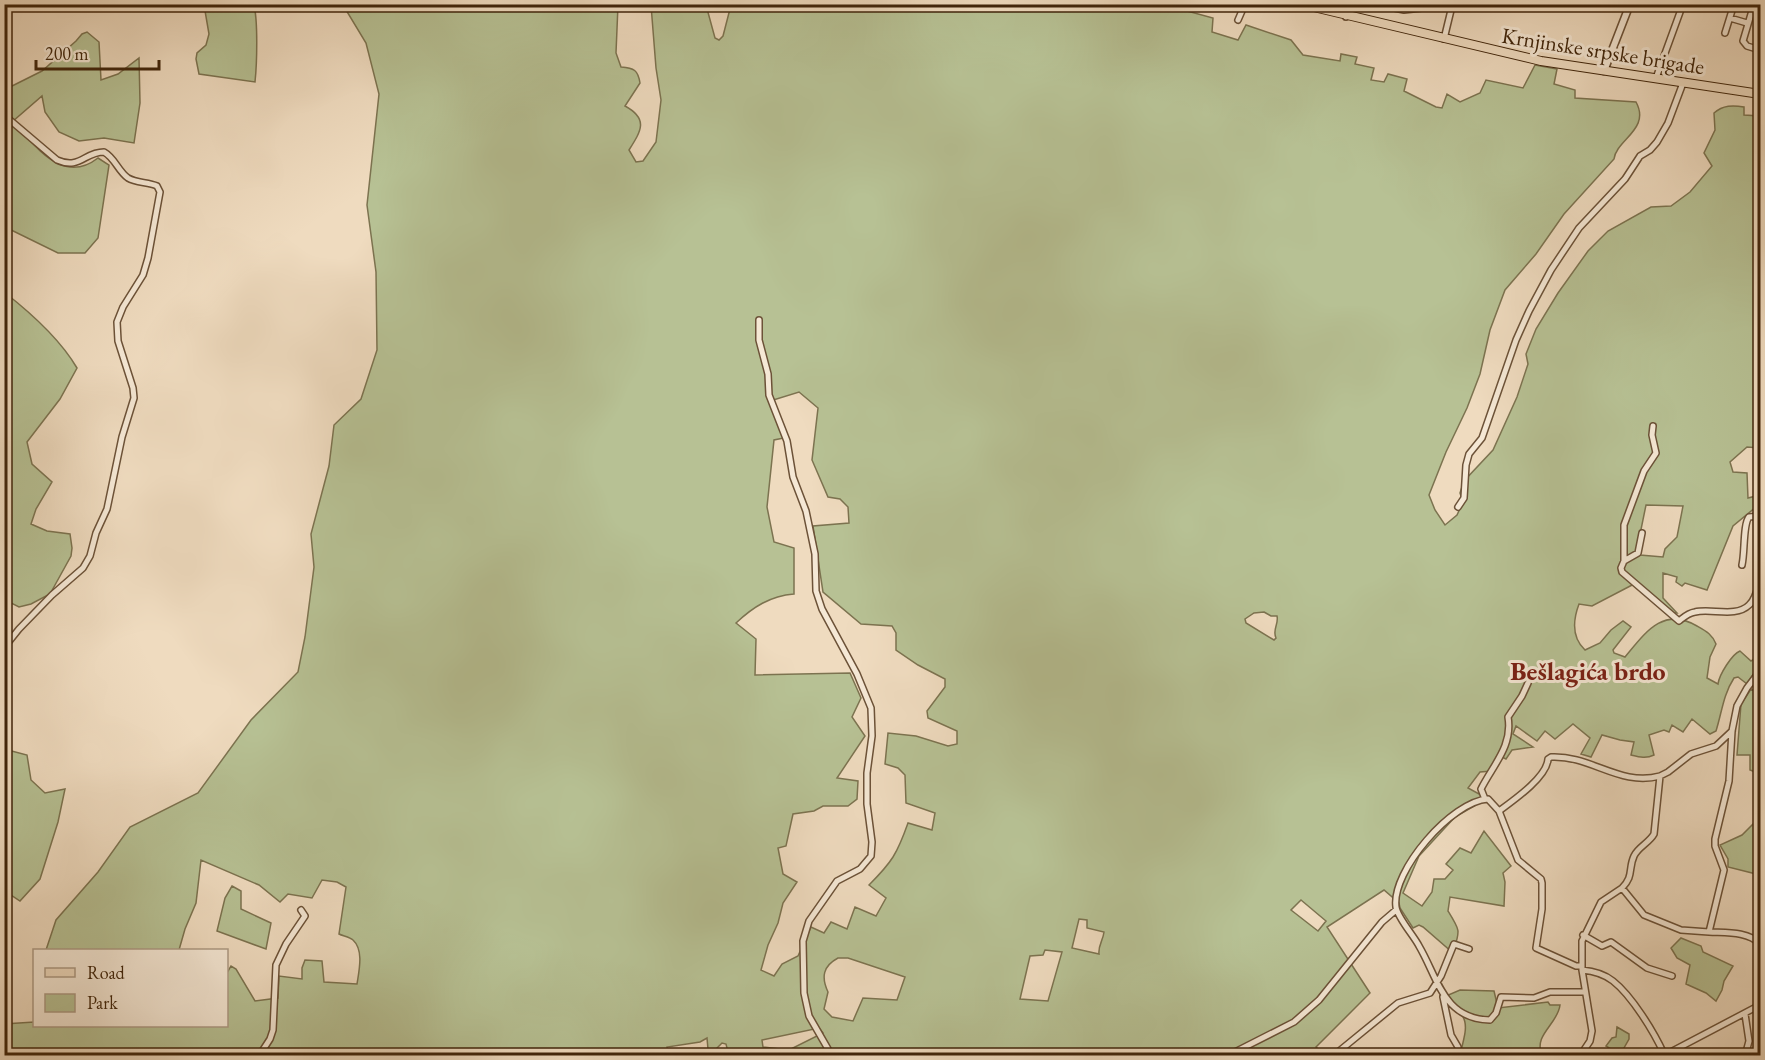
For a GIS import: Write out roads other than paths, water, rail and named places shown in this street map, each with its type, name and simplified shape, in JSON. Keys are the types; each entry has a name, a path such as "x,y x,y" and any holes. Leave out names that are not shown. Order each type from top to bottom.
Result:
{"main road":[{"name":"Krnjinske srpske brigade","path":"1301,4 1540,61 1761,94"}],"street":[{"path":"1238,20 1245,4"},
{"path":"1346,16 1348,4"},
{"path":"1375,4 1404,10 1455,5 1444,39"},
{"path":"1604,71 1630,4"},
{"path":"1656,78 1683,4"},
{"path":"1725,33 1734,4"},
{"path":"1754,4 1743,38 1744,44 1761,51"},
{"path":"1730,18 1747,23"},
{"path":"1458,507 1464,498 1469,454 1482,438 1529,311 1551,270 1579,228 1619,186 1640,156 1657,142 1668,123 1683,83"},
{"path":"4,115 57,160 65,163 78,163 94,154 104,152 112,158 128,178 157,186 160,192 143,275 123,307 117,322 118,341 134,398 122,437 107,509 96,533 90,556 83,568 51,595 7,641 4,652"},
{"path":"759,320 759,346 766,367 769,395 787,441 793,477 806,511 815,554 816,591 822,609 857,674 871,708 872,736 867,773 867,804 872,842 871,856 860,869 837,881 809,921 803,942 804,993 809,1016 828,1049 828,1056"},
{"path":"1653,426 1652,435 1656,453 1644,471 1624,525 1624,561 1621,568 1625,576 1678,621 1696,611 1735,611 1747,607 1754,599 1761,579"},
{"path":"1742,565 1745,548 1745,521 1749,517 1761,516"},
{"path":"1624,561 1638,553 1642,533"},
{"path":"1709,932 1724,870 1714,846 1729,781 1732,731 1737,706 1747,688 1761,671"},
{"path":"1528,683 1508,717 1510,728 1505,749 1481,789 1485,798 1491,801 1499,811 1518,860 1541,879 1542,909 1536,948 1603,975 1616,984 1639,1014 1664,1055 1761,1005"},
{"path":"1499,811 1546,770 1548,759 1551,757 1589,763 1638,779 1660,776 1691,754 1716,746 1732,731"},
{"path":"1580,1056 1590,1041 1592,1031 1582,968 1583,935 1592,925 1601,902 1622,888 1629,880 1635,854 1652,839 1660,776"},
{"path":"1458,1056 1458,1047 1451,1035 1443,996 1419,946 1396,910 1398,888 1406,869 1416,855 1447,820 1485,798"},
{"path":"1622,888 1644,915 1681,930 1742,935 1756,939 1761,944"},
{"path":"259,1056 273,1030 276,964 304,916 301,910"},
{"path":"1227,1056 1294,1022 1319,1000 1382,922 1396,910"},
{"path":"1583,935 1602,945 1611,942 1647,968 1672,975"},
{"path":"1338,1052 1398,1003 1430,993 1437,984 1453,945 1469,949"},
{"path":"1443,996 1467,1015 1490,1020 1496,1013 1501,997 1534,998 1550,992 1585,992"},
{"path":"1745,1014 1749,1041 1745,1056"},
{"path":"1679,1048 1684,1056"}],"district":[{"name":"Bešlagića brdo","path":"1588,671"}]}
